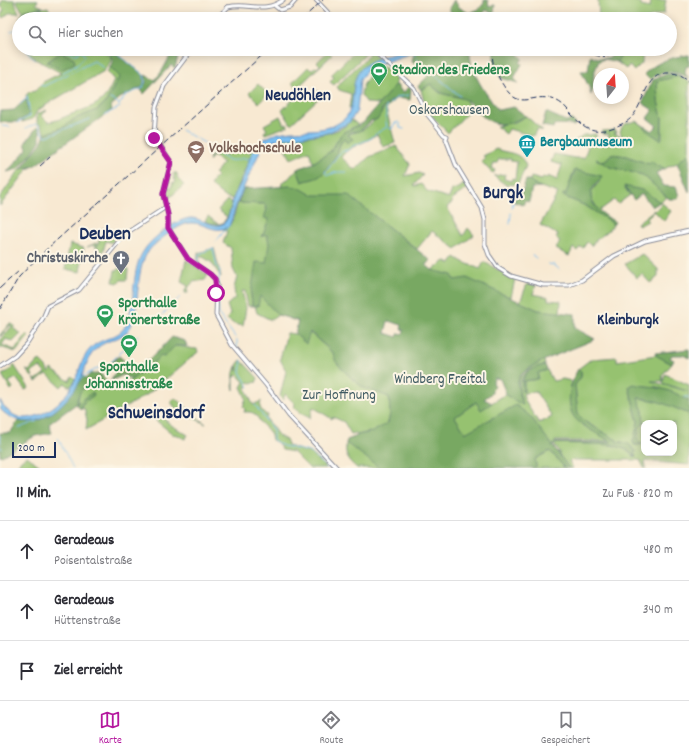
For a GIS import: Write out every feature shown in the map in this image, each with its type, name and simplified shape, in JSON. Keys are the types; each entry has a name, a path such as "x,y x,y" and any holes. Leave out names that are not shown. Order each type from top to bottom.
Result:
{"main road":[{"path":"224,12 234,4 264,8 276,5 283,0"},
{"path":"276,5 284,9 290,7 296,0"},
{"path":"316,0 327,12"},
{"path":"187,56 164,86 157,102 154,136 171,162 164,192 168,213 168,228 188,259 215,279 217,286 216,315 232,346 266,385 288,416 337,468"},
{"path":"380,56 414,88 427,114 444,135 447,136 446,139 456,165 482,208 485,220 485,244 489,255 498,268 511,276 543,285 569,285 582,280 614,256 644,241 689,231"},
{"path":"0,366 15,356 27,343 43,318 48,306 79,290 125,234 166,206"},
{"path":"161,210 168,213"}],"green space":[{"path":"3,0 14,0 19,12 9,13 3,18 1,15 4,10 0,5"},
{"path":"16,0 38,0 36,4 43,7 22,11"},
{"path":"454,0 460,8 467,12 451,12 449,8"},
{"path":"484,0 488,0 489,6 495,5 494,12 486,10 484,12 472,12 479,9 484,3"},
{"path":"598,0 632,0 641,3 641,6 650,8 651,0 666,0 664,12 599,12"},
{"path":"48,7 50,12 23,12"},
{"path":"689,55 689,66 686,67 685,73 689,79 674,72 664,72 654,76 650,80 644,74 665,60"},
{"path":"32,56 109,56 111,61 104,71 37,111 33,119 22,122 21,119 29,114 26,95 29,92 35,91 43,82 61,73 35,59"},
{"path":"55,56 70,56 74,58 75,63 61,70 47,62"},
{"path":"110,56 120,56 144,75 144,86 120,98 111,106 112,110 34,166 21,169 41,143 45,134 64,127 74,119 97,110 106,102 120,77 110,67 113,60"},
{"path":"170,56 178,56 175,68 171,65 144,94 141,90 146,82 145,75 155,80"},
{"path":"323,56 331,56 297,88 292,83 308,67 311,70 315,67 317,68 320,65 317,62"},
{"path":"350,56 364,56 334,85 330,82 334,77 331,75"},
{"path":"367,56 377,56 380,58 370,63 359,73 354,84 351,108 349,108 351,94 339,90 337,86"},
{"path":"413,56 470,56 475,74 483,89 498,110 514,107 526,116 511,123 493,123 482,116 466,100 440,92 431,84 421,90 418,86 429,75 412,62"},
{"path":"494,56 521,56 523,59 520,62 522,64 514,78 518,83 501,78 494,64"},
{"path":"590,56 606,58 612,56 621,56 617,62 604,59 599,61 596,68 593,68 593,89 591,95 589,87 581,71 588,71"},
{"path":"621,56 642,56 642,63 634,71 629,65 625,68 617,62"},
{"path":"110,67 120,77 106,102 97,110 74,119 64,127 45,134 41,125 37,123 37,114 46,110 47,111 41,115 48,122 58,120 89,108 99,102 107,94 114,80 107,72"},
{"name":"Stadion des Friedens","path":"383,67 394,72 394,85 379,104 367,103 361,95 365,81 371,74"},
{"path":"666,74 675,74 680,76 657,81 658,101 662,118 661,140 650,133 638,122 652,131 657,126 647,118 653,110 642,103 653,80"},
{"path":"679,75 689,82 689,153 677,163 664,169 626,156 611,154 604,162 598,160 610,167 643,175 667,197 660,202 624,187 630,195 618,204 614,200 599,211 591,198 591,192 600,181 574,171 565,197 586,206 611,222 613,225 591,246 587,242 583,248 580,247 577,251 573,248 569,256 556,249 560,241 556,238 558,235 540,225 558,193 535,185 530,180 531,177 542,180 543,177 547,178 548,176 557,180 562,165 551,162 554,154 584,158 588,146 575,141 583,135 596,134 596,142 606,144 609,134 602,134 602,131 616,130 617,132 614,133 623,137 620,132 622,126 636,121 660,140 662,138 662,118 658,101 657,81 680,76"},
{"path":"258,84 268,94 259,103 249,93"},
{"path":"396,84 403,93 409,86 411,88 410,100 398,98 391,101 382,109 378,119 371,121 360,131 351,132 348,135 353,139 347,143 344,138 333,161 324,173 318,177 302,182 297,169 313,163 331,151 342,133 363,123"},
{"name":"Oskarshausen","path":"430,84 440,93 465,99 469,106 469,111 448,133 426,110 421,90"},
{"path":"316,90 321,96 291,124 282,110 297,96 306,98"},
{"path":"25,100 27,100 29,116 16,122 0,122 0,111 14,110"},
{"name":"Zur Hoffnung","path":"394,100 386,109 395,143 383,147 377,134 353,147 341,157 355,170 369,157 396,146 410,164 405,176 419,173 423,175 414,185 415,186 421,184 427,191 449,198 452,190 459,188 465,183 468,188 451,200 453,202 447,207 463,236 468,228 474,235 456,249 432,231 417,249 374,216 429,271 574,328 324,254 320,260 453,415 484,468 357,468 347,457 346,443 369,432 357,435 356,433 351,434 344,422 333,417 332,419 313,407 310,418 298,412 299,410 294,408 295,404 285,394 283,400 280,396 286,371 280,359 287,333 295,334 306,343 309,332 333,353 337,362 351,378 364,388 389,396 390,414 388,423 381,427 390,424 392,415 401,403 397,402 400,399 402,400 407,394 346,348 313,329 278,315 271,320 257,313 255,306 258,306 259,296 251,294 252,306 248,306 245,291 242,291 246,308 243,326 234,324 227,319 230,314 227,305 235,298 234,288 237,277 233,269 231,248 223,243 227,231 223,230 232,222 238,203 265,204 269,219 265,234 267,235 269,243 300,188 291,186 281,188 282,182 288,179 297,169 302,182 314,178 324,172 330,165 340,144 345,138 347,141 350,138 348,135 361,131 369,125 379,116 388,103"},
{"path":"546,112 568,122 571,119 576,124 574,126 564,124 554,125 553,128 542,126"},
{"path":"280,116 284,125 287,123 288,126 265,134 264,132 267,130 264,125"},
{"path":"526,116 543,131 537,129 533,136 509,129 506,134 496,126 515,122"},
{"path":"352,120 358,125 342,133 331,151 313,163 309,151 291,159 281,142 281,139 328,133 345,126"},
{"path":"37,127 40,128 40,141 32,153 18,169 7,172 27,149 25,143"},
{"path":"251,144 251,150 253,150 254,146 257,146 251,155 233,199 225,197 210,185 217,176 214,173 223,163 213,156 209,161 210,156 214,154 212,152 215,149 226,155 229,151 243,146 243,151 250,152 249,145"},
{"path":"496,149 517,155 524,161 526,166 518,184 506,185 494,176 505,174 504,179 511,181 512,178 515,179 517,162 511,161 511,159 499,159 497,163 494,163 492,169 495,170 494,173 491,172 481,161 485,158 483,156"},
{"path":"689,153 689,192 677,163"},
{"path":"611,154 626,156 649,164 651,161 657,166 663,167 664,169 656,173 664,186 676,187 679,196 677,199 669,199 643,175 610,167 596,159 604,162"},
{"path":"34,166 28,169 0,206 0,197 20,169"},
{"path":"575,170 602,176 592,190 591,197 598,210 615,222 613,225 611,222 586,206 563,196 563,194 567,194 566,193"},
{"path":"174,173 177,173 178,179 184,185 168,199 166,194 171,174 168,188 171,188 173,182 174,184 176,181 174,179"},
{"path":"526,180 530,180 535,185 541,187 532,188 529,202 525,201 523,205 514,202 514,196 520,197"},
{"name":"Windberg Freital","path":"291,186 300,188 312,195 348,195 430,260 426,265 432,270 452,275 454,280 467,278 538,310 575,314 575,328 595,339 531,367 523,373 519,378 518,384 523,405 507,396 500,379 495,378 493,382 495,387 492,390 492,393 484,399 492,403 481,410 476,402 455,417 465,433 516,405 531,417 569,468 565,468 550,451 535,459 536,466 534,468 380,468 346,443 347,440 357,435 372,432 388,423 390,414 389,397 364,388 351,378 336,362 333,353 310,332 306,344 295,334 298,321 278,315 260,296 258,306 252,306 251,294 256,262 266,263 269,244 267,235 262,237 269,219 264,218 267,209 265,204 238,203 243,189","holes":["388,321 402,325 401,329 404,330 403,334 399,333 397,337 385,333"]},
{"path":"624,186 642,190 660,202 652,207 642,194 634,200"},
{"path":"227,200 232,202 229,214 224,222 227,217 218,210"},
{"path":"662,203 671,211 664,221 654,211 646,219 648,221 639,226 637,223 654,210 655,211"},
{"path":"208,216 218,224 212,224 205,221"},
{"path":"103,228 116,231 113,243 106,241 103,252 93,245 87,247 96,243 97,247"},
{"path":"70,244 84,248 80,272 65,269"},
{"path":"214,248 221,277 211,262 203,257 199,257 199,263 197,263 198,253"},
{"path":"642,254 658,269 658,277 650,283 642,274 637,278 625,264"},
{"path":"455,257 480,269 484,262 515,279 511,297 454,281 432,270 445,261 450,264"},
{"path":"186,260 208,275 205,280 193,282 187,289 188,293 185,293 185,289 188,286 181,282"},
{"path":"120,267 128,269 127,280 121,280 118,283 113,282 115,270 118,270"},
{"path":"527,284 536,285 533,294 548,297 548,300 561,301 560,313 538,310 520,302"},
{"path":"10,323 15,326 13,328 21,334 13,342 6,339 2,345 15,350 27,334 29,336 16,352 0,347 0,341 12,326 10,325 0,337 0,335"},
{"path":"172,337 185,341 187,346 175,346 164,357 161,356 153,363 152,366 131,380 123,375 111,381 117,368 111,363 119,356 128,364 134,366 140,364 158,352"},
{"path":"175,346 197,349 198,352 148,394 86,430 87,420 84,408 82,409 82,404 94,395 93,393 77,404 80,391 88,386 89,382 99,377 113,390 131,380 161,356 164,357"},
{"path":"689,349 689,358 683,355 672,355 670,358 674,360 672,364 657,356 655,353"},
{"path":"656,355 672,364 662,375 663,381 651,381 687,391 663,383 665,374 689,385 689,401 658,387 630,385 629,387 638,422 633,442 634,445 641,445 641,456 677,456 677,420 644,420 643,411 637,398 660,401 689,414 689,465 646,461 644,462 646,468 644,468 640,460 573,460 569,461 573,468 569,468 556,451 560,453 553,443 554,449 531,417 465,433 455,417 476,402 482,409 506,394 522,405 519,392 519,378 532,367 544,360 545,365 538,366 526,374 521,380 524,391 524,381 538,379 538,373 547,370 553,381 563,379 571,381 571,406 578,419 590,429 611,441 555,441 555,443 610,445 629,451 634,457 635,451 628,443 618,443 616,440 587,423 578,415 575,385 581,377 581,371 578,369 591,359 617,357 617,361","holes":["536,392 552,417 539,423 526,403 523,395 524,393"]},
{"path":"39,360 46,367 49,373 51,369 69,381 72,376 75,379 72,386 67,386 65,383 61,387 47,374 36,382 34,378 36,380 45,373 40,367 31,373 33,375 32,377 26,370 29,371"},
{"path":"241,360 258,378 256,383 255,382 252,384 249,382 247,383 248,387 245,387 253,405 261,401 260,408 265,414 268,415 266,418 278,435 287,441 288,446 310,453 327,468 309,468 293,452 282,450 278,443 272,440 270,432 256,415 251,412 244,412 245,409 243,407 246,398 241,387 244,382 237,374 236,377 234,376 234,390 233,384 233,378 236,366 238,371 237,365"},
{"path":"14,365 29,388 25,390 16,378 9,382 13,388 11,390 2,375 13,368 12,366"},
{"path":"545,365 547,370 538,373 538,379 524,381 524,391 522,392 522,381 527,373 530,370"},
{"path":"578,369 581,371 581,377 575,385 578,415 587,423 617,440 618,443 628,443 636,452 634,452 636,457 627,450 613,445 555,443 611,442 579,422 571,411 571,389"},
{"path":"100,373 109,384 118,387 113,390 102,383 100,378 92,381 84,387 77,399 77,404 93,392 94,395 82,404 81,410 76,404 49,424 52,433 35,436 2,456 0,455 0,433 10,433 18,421 37,421 46,417 64,402 82,376 86,378 90,374"},
{"path":"633,384 662,389 682,396 689,401 689,414 658,402 638,398 643,411 644,420 641,420 637,440 641,444 634,445 633,442 638,422 629,387"},
{"path":"175,398 206,424 177,410 171,402"},
{"path":"160,415 171,425 188,435 185,439 175,434 174,435 154,419"},
{"path":"641,426 641,442 637,440"},
{"path":"550,451 565,468 534,468 536,466 535,459"},
{"path":"27,456 40,466 38,468 16,468 21,460"}],"water":[{"path":"385,56 403,56 376,65 367,70 360,80 357,111 349,123 327,133 275,140 261,149 238,200 229,227 214,229 197,223 186,224 170,232 151,248 142,265 136,307 131,326 124,334 100,345 92,353 77,386 62,405 43,418 33,421 23,421 12,418 1,410 0,400 4,407 13,415 24,418 32,417 47,411 61,400 67,394 75,380 87,352 99,342 115,336 123,330 126,325 132,306 137,266 140,257 148,245 166,229 179,221 191,218 217,225 224,223 228,217 234,196 244,176 252,154 258,144 268,137 277,134 327,128 344,119 351,107 355,79 358,73 368,63"}],"waterway":[{"path":"31,56 35,60"},
{"path":"62,73 77,65 85,56"},
{"path":"119,105 126,95 143,88 145,81 144,75 121,56"},
{"path":"415,56 418,61 460,96"},
{"path":"40,85 44,86 94,61 105,69"},
{"path":"17,123 30,116 27,95"},
{"path":"386,121 386,107 397,97 409,95"},
{"path":"20,104 27,98"},
{"path":"110,99 117,102 119,105"},
{"path":"105,115 120,107"},
{"path":"38,124 44,135 47,136 90,119"},
{"path":"377,133 387,127 386,122"},
{"path":"389,128 392,129 394,124 398,122"},
{"path":"400,123 400,128 404,129"},
{"path":"26,128 36,124"},
{"path":"4,126 10,127"},
{"path":"181,130 210,146"},
{"path":"372,137 376,134"},
{"path":"345,152 353,146 372,138"},
{"path":"214,150 230,160 244,158 249,159"},
{"path":"327,175 325,172 337,156 343,151 347,150"},
{"path":"328,175 337,172 347,172"},
{"path":"512,208 513,202"},
{"path":"510,224 511,213"},
{"path":"216,241 227,228"},
{"path":"213,248 217,267"},
{"path":"198,263 199,254 213,248"},
{"path":"532,255 536,258"},
{"path":"548,264 554,265 559,269"},
{"path":"218,268 220,271 218,286"},
{"path":"218,291 219,315 235,337"},
{"path":"159,318 180,297"},
{"path":"81,378 103,365 110,363 138,335"},
{"path":"237,340 237,348"},
{"path":"242,360 240,372 249,387"},
{"path":"255,405 273,430 273,440 283,446 310,452 328,468"},
{"path":"19,428 37,421"},
{"path":"0,436 1,443"},
{"path":"58,438 73,468"}],"railway":[{"path":"310,12 323,0"},
{"path":"0,309 19,277 38,257 261,56"},
{"path":"492,56 493,64 499,78 506,90 513,96 525,100 538,98 555,100 564,106 577,121 589,129 595,130 616,127 631,118 649,85 661,74 675,74 683,76 689,81"},
{"path":"602,56 607,56"},
{"path":"40,166 50,157"},
{"path":"0,288 19,271"}],"place":[{"name":"Stadion des Friedens","path":"379,86"},
{"name":"Bergbaumuseum","path":"527,158"},
{"name":"Volkshochschule","path":"196,164"},
{"name":"Christuskirche","path":"121,274"},
{"name":"Sporthalle Krönertstraße","path":"105,328"},
{"name":"Sporthalle Johannisstraße","path":"129,358"}],"district":[{"name":"Neudöhlen","path":"298,97"},
{"name":"Burgk","path":"503,194"},
{"name":"Deuben","path":"105,235"},
{"name":"Kleinburgk","path":"628,320"},
{"name":"Schweinsdorf","path":"156,414"}],"route":[{"path":"154,138 166,152 171,162 171,167 163,194 168,215 168,228 186,257 215,279 216,293"}]}
